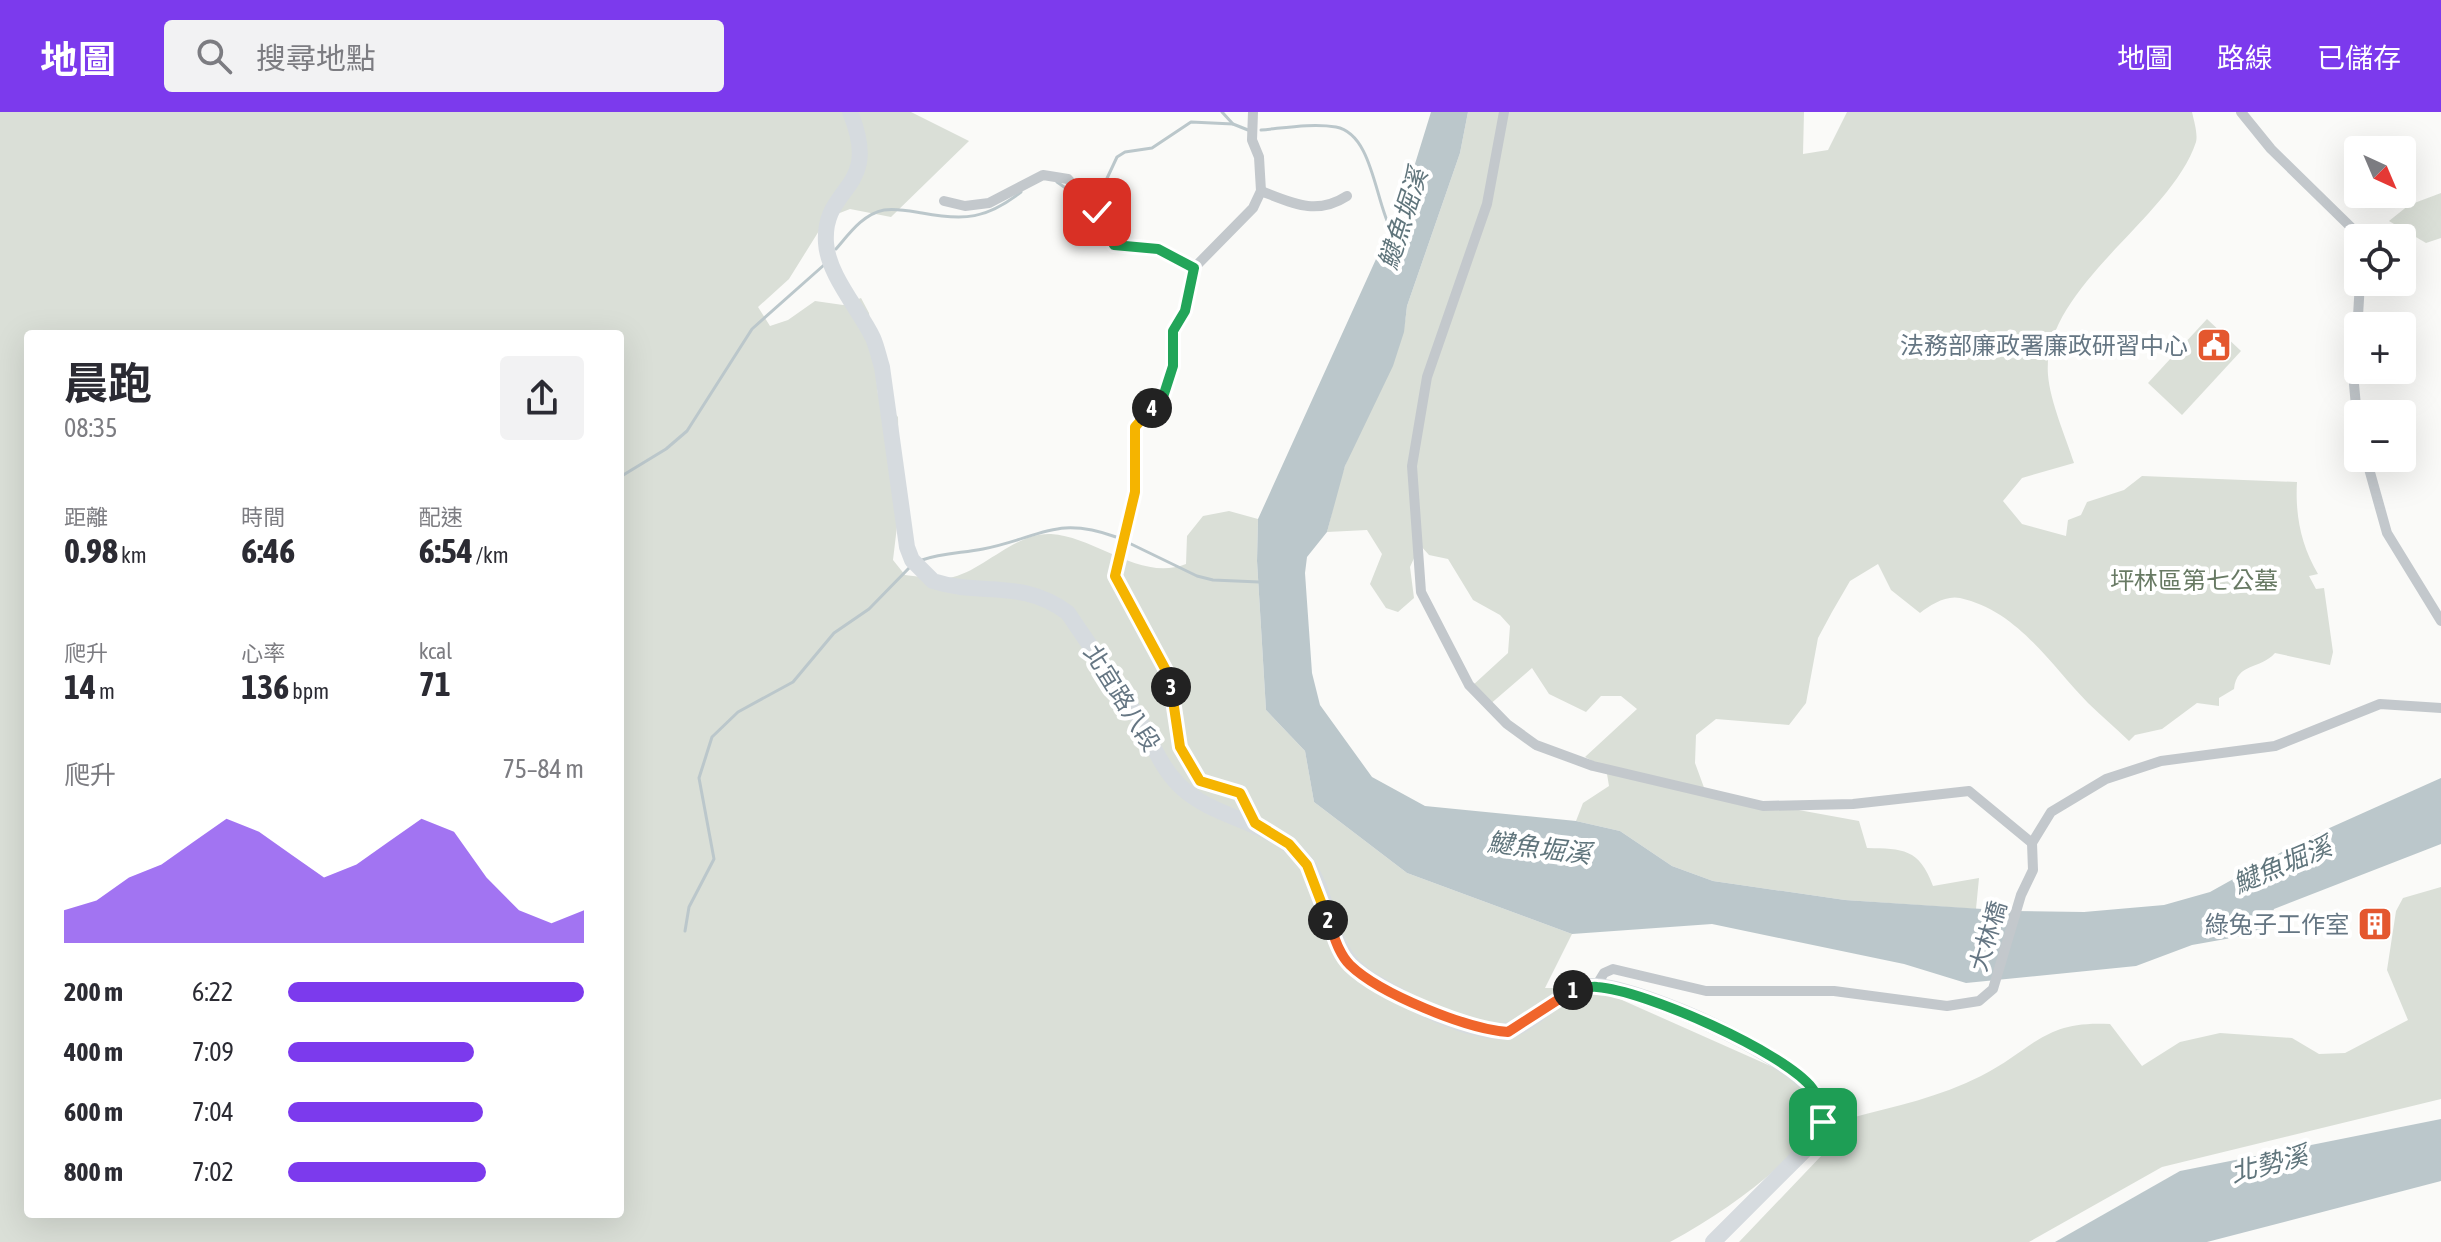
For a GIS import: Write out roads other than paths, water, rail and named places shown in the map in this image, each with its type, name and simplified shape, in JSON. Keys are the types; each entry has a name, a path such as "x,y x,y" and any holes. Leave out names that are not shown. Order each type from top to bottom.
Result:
{"main road":[{"name":"北宜路八段","path":"850,112 861,145 859,166 855,181 827,219 826,248 874,340 882,367 907,547 912,560 933,581 1020,590 1055,604 1068,613 1134,710 1164,767 1180,785 1199,802 1255,823 1289,844 1307,865 1338,947 1349,964 1422,1006 1471,1027 1508,1032 1564,994 1596,986"},
{"path":"1596,986 1664,1005 1766,1053 1790,1067 1813,1088 1820,1101 1823,1122 1807,1148 1713,1242"}],"street":[{"path":"1253,112 1252,140 1259,157 1261,191 1253,208 1194,268 1185,311 1173,331 1173,366 1164,394 1135,427 1135,492 1115,576 1169,676 1180,747 1200,781 1240,793 1255,823"},
{"path":"1504,112 1487,204 1427,377 1412,466 1421,592 1469,685 1507,724 1536,745 1593,766 1763,806 1853,804 1969,791 2032,843 2051,812 2106,779 2132,768 2161,761 2275,746 2380,704 2441,708"},
{"path":"2241,112 2271,149 2348,224"},
{"path":"944,201 965,206 989,203 1043,175 1068,179 1097,212 1114,245 1158,249 1194,268"},
{"path":"1261,191 1307,208 1333,205 1347,196"},
{"path":"2355,400 2359,296"},
{"path":"2370,472 2387,533 2441,621"},
{"name":"大林橋","path":"1596,986 1604,973 1613,969 1706,991 1834,991 1947,1006 1979,1001 1993,989 2021,895 2033,870 2032,843"}],"water":[{"name":"𩻸魚堀溪","path":"1431,112 1468,112 1460,153 1407,306 1404,332 1393,366 1345,466 1327,532 1307,557 1305,573 1312,673 1320,705 1372,777 1425,806 1576,821 1620,831 1672,866 1713,881 1845,900 2013,911 2084,912 2164,905 2210,892 2305,839 2441,778 2441,844 2274,909 2265,932 2192,945 2136,966 1966,983 1904,964 1712,924 1572,934 1407,873 1314,802 1305,751 1266,710 1257,561 1258,519 1406,193"},
{"name":"北勢溪","path":"2441,1119 2441,1181 2207,1242 2055,1242 2180,1171"}],"waterway":[{"path":"1222,112 1233,124 1248,130"},
{"path":"1093,196 1102,189 1117,157 1125,152 1152,148 1191,122 1233,124"},
{"name":"𩻸魚堀溪","path":"1261,130 1317,126 1336,127 1348,132 1365,155 1392,232"},
{"path":"1057,182 1077,196"},
{"path":"836,249 857,225 876,212 893,209 951,217 974,216 997,208 1021,192"},
{"path":"624,475 666,449 687,431 752,329 824,265"},
{"path":"922,560 983,549 1062,528 1078,528 1116,537"},
{"path":"1131,544 1197,576 1213,580 1259,582"},
{"path":"685,931 689,907 714,859 699,778 712,737 738,712 793,682 834,633 869,609 910,567"}],"place":[{"name":"法務部廉政署廉政研習中心","path":"2214,345"},
{"name":"綠兔子工作室","path":"2375,924"}],"park label":[{"name":"坪林區第七公墓","path":"2194,580"}]}
